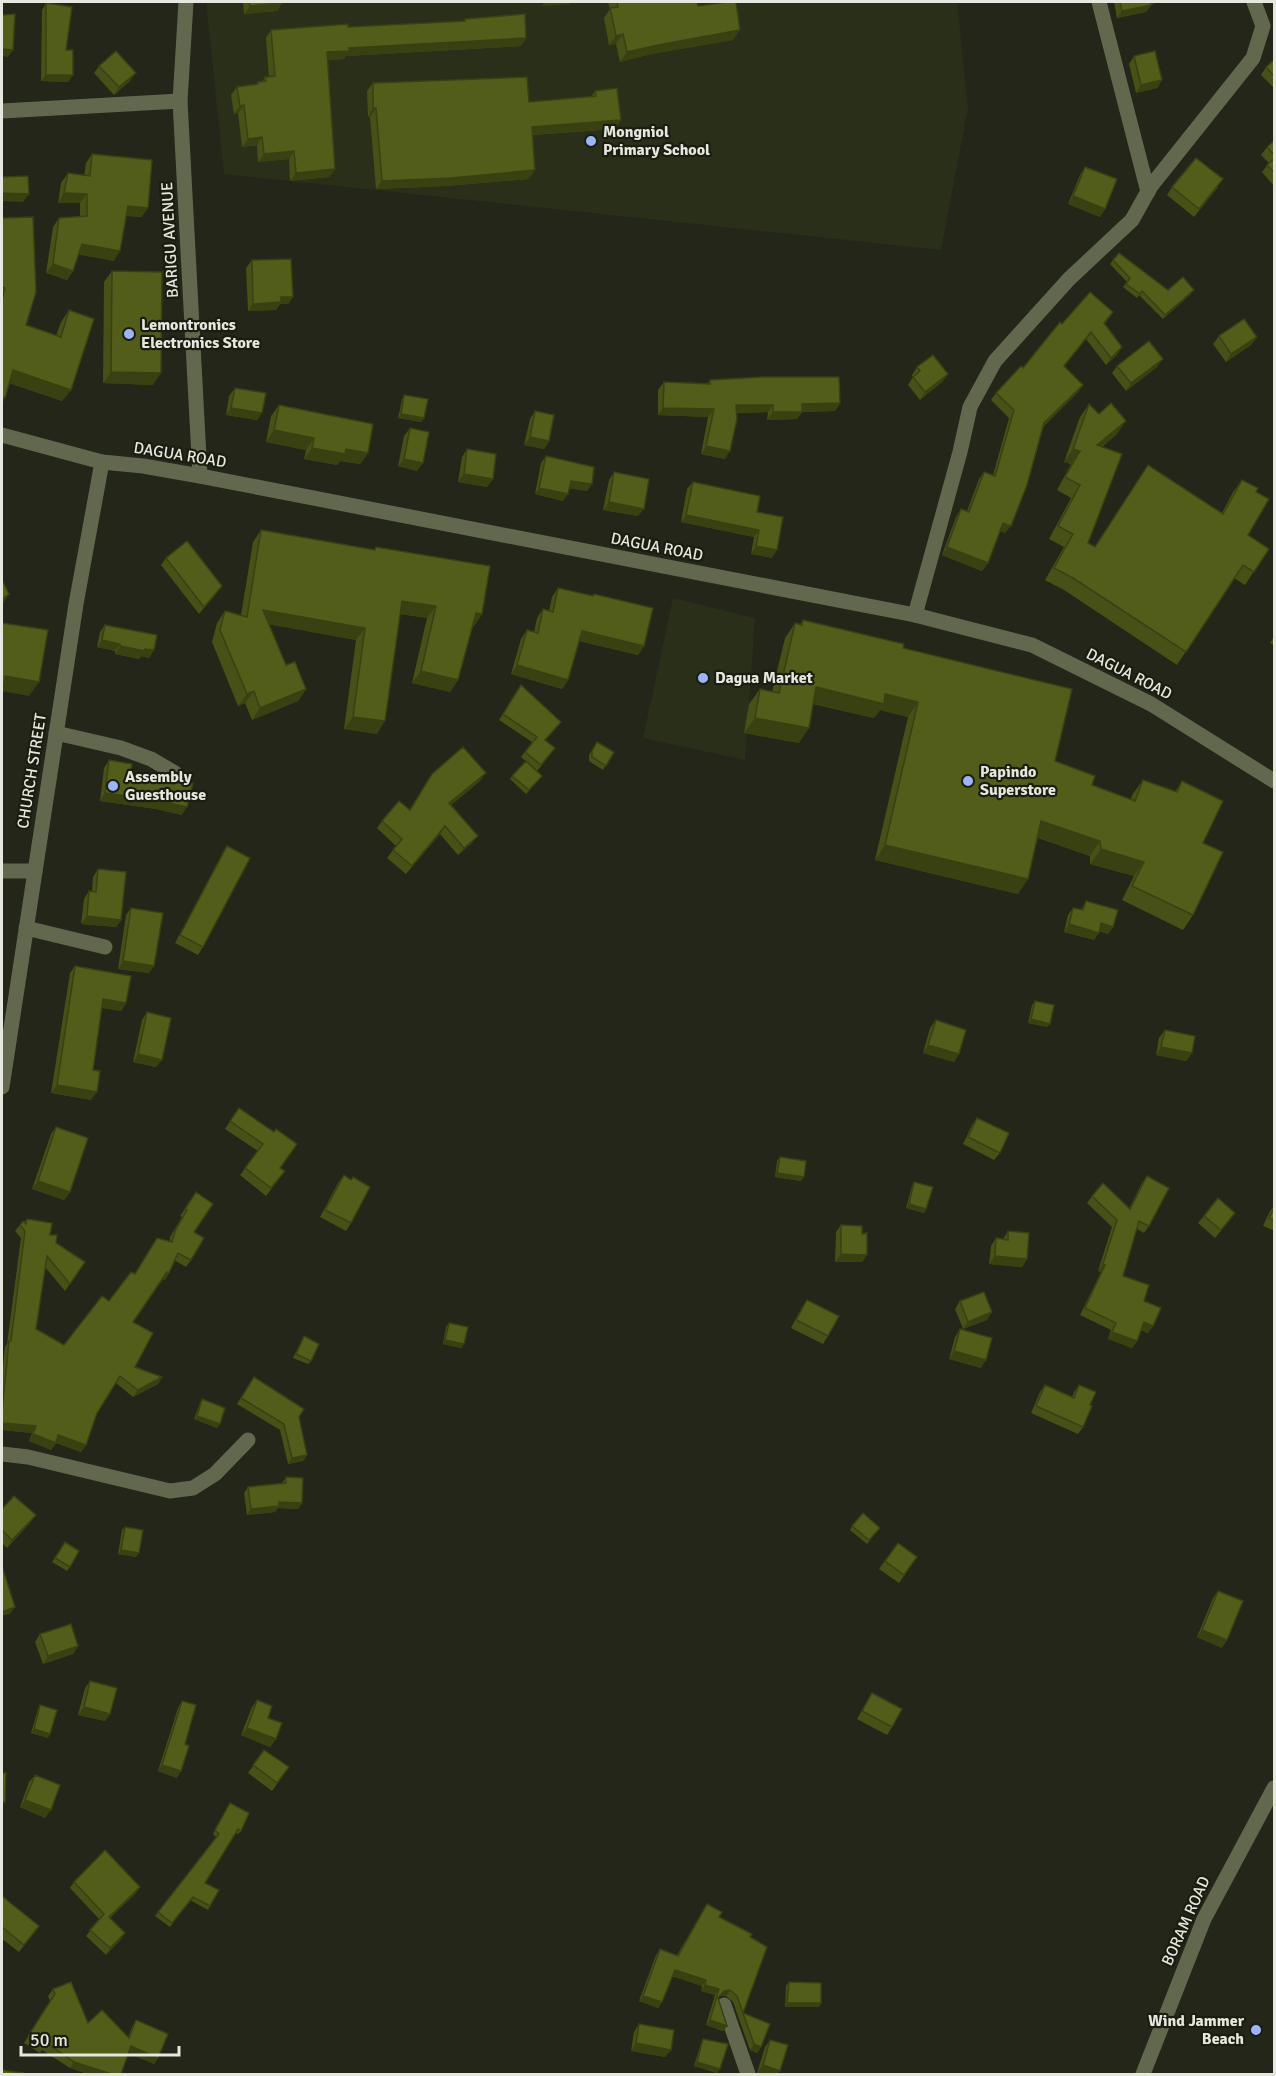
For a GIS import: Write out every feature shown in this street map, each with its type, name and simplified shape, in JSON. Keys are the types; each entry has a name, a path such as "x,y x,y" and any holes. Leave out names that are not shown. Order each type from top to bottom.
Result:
{"street":[{"name":"BARIGU AVENUE","path":"186,2 180,101 200,476"},
{"path":"1099,2 1148,192"},
{"path":"915,615 960,452 970,406 995,361 1069,279 1132,220 1148,192 1253,58 1263,26 1254,2"},
{"path":"2,111 180,101"},
{"name":"DAGUA ROAD","path":"2,435 102,462 143,466 200,476 915,615 1032,645 1152,704 1275,781"},
{"name":"CHURCH STREET","path":"2,1087 76,604 102,462"},
{"path":"56,733 121,748 151,759 175,773"},
{"path":"2,871 34,871"},
{"path":"26,928 105,947"},
{"path":"2,1454 28,1457 170,1491 193,1488 215,1474 248,1440"},
{"name":"BORAM ROAD","path":"1143,2074 1204,1918 1275,1788"},
{"path":"724,2005 748,2074"}],"shaded area":[{"name":"Mongniol Primary School","path":"206,2 957,2 968,108 941,250 224,174"},
{"name":"Dagua Market","path":"673,598 755,618 745,760 643,738"}],"building":[{"path":"249,2 282,2 282,3 250,6"},
{"path":"617,2 697,2 698,6 736,2 740,30 627,52 623,34 616,36 610,8 618,7"},
{"path":"1120,2 1150,2 1151,5 1122,11"},
{"path":"46,3 72,7 66,50 73,50 73,75 46,75"},
{"path":"15,14 13,50 2,49 2,15"},
{"path":"525,14 526,38 349,48 350,51 327,52 335,169 296,173 294,151 264,154 262,137 248,139 244,105 240,106 237,87 258,84 258,82 266,81 265,77 275,76 271,30 348,24 348,27 465,21 465,19"},
{"path":"116,51 136,73 119,87 99,66"},
{"path":"1155,51 1162,80 1141,85 1134,56"},
{"path":"1275,59 1275,77 1266,67"},
{"path":"527,77 529,102 596,96 595,91 617,88 621,120 532,127 535,170 451,178 382,181 376,108 373,108 373,83"},
{"path":"1275,140 1275,156 1267,147"},
{"path":"92,154 152,160 148,208 128,206 120,251 82,244 73,271 53,264 59,218 87,216 87,194 64,193 68,173 90,176"},
{"path":"1196,158 1223,179 1199,209 1172,187"},
{"path":"1275,158 1275,173 1267,165"},
{"path":"1085,167 1117,179 1105,209 1073,196"},
{"path":"28,176 29,194 2,193 2,177"},
{"path":"33,217 36,292 26,325 61,337 69,310 94,319 71,390 13,370 5,398 2,397 2,300 5,288 2,287 2,218"},
{"path":"1119,253 1168,290 1183,277 1194,290 1165,315 1142,291 1140,294 1126,284 1130,278 1113,260"},
{"path":"291,259 293,297 281,297 281,302 253,304 252,260"},
{"name":"Lemontronics Electronics Store","path":"112,271 162,272 161,373 111,372"},
{"path":"1090,292 1113,312 1104,323 1122,347 1111,358 1091,332 1064,366 1083,385 1044,423 1027,485 1011,526 1003,523 988,563 947,547 961,509 969,512 984,472 995,476 1014,410 996,393 1021,366 1023,368 1060,322 1062,324"},
{"path":"1244,319 1257,337 1231,354 1219,336"},
{"path":"1149,341 1163,359 1131,383 1117,366"},
{"path":"933,355 948,374 925,392 913,377 920,371 917,367"},
{"path":"839,377 840,403 802,404 802,412 773,412 773,405 736,405 737,419 730,451 706,446 714,409 663,408 664,382 710,384 710,380"},
{"path":"235,388 266,393 262,413 231,408"},
{"path":"404,395 428,399 424,418 401,414"},
{"path":"1111,403 1126,421 1097,445 1122,454 1088,543 1095,547 1148,465 1223,514 1242,480 1258,488 1256,492 1269,499 1248,535 1269,549 1254,572 1243,565 1186,652 1054,568 1073,534 1058,526 1080,485 1065,477 1080,451 1073,449 1089,404 1099,414"},
{"path":"279,405 373,424 368,453 346,449 345,454 312,448 314,438 274,430"},
{"path":"535,411 554,415 549,441 530,437"},
{"path":"410,428 429,432 423,463 404,459"},
{"path":"467,449 496,454 493,479 464,474"},
{"path":"546,456 594,467 592,484 571,481 568,494 539,488"},
{"path":"614,472 649,479 644,509 609,502"},
{"path":"693,482 760,496 757,512 783,517 777,550 756,546 759,530 686,515"},
{"path":"261,530 375,550 376,547 490,566 482,614 476,613 458,680 421,671 436,606 402,601 385,721 353,717 365,628 263,610 286,665 295,662 306,689 260,708 254,691 247,694 220,630 225,611 247,617"},
{"path":"187,541 222,586 204,607 166,558"},
{"path":"2,580 9,594 2,599"},
{"path":"558,588 653,608 644,646 582,631 568,680 517,665 527,630 538,633 543,609 553,612"},
{"path":"803,620 904,644 903,648 1072,689 1055,761 1095,776 1092,785 1135,801 1143,780 1177,792 1182,781 1223,801 1203,843 1223,852 1193,915 1132,886 1144,862 1101,849 1100,841 1041,821 1028,879 885,845 918,702 885,694 884,704 816,687 809,728 755,718 760,689 779,693 795,623 802,625"},
{"path":"2,623 48,630 39,682 5,676 2,697"},
{"path":"105,625 157,635 154,650 145,649 145,651 102,640"},
{"path":"521,685 561,722 545,740 555,748 541,765 525,752 537,737 503,714"},
{"path":"597,742 614,752 606,766 592,757 592,751"},
{"path":"463,747 486,773 449,803 478,836 464,848 445,826 412,866 393,850 402,839 382,821 399,801 410,810 432,774"},
{"path":"109,760 132,764 130,776 169,781 170,777 193,783 187,807 105,793"},
{"path":"526,761 542,776 529,790 512,776"},
{"path":"227,846 250,858 203,947 180,935"},
{"path":"98,869 126,872 121,920 87,916 89,891 96,892"},
{"path":"1086,901 1118,910 1113,927 1101,923 1099,933 1069,924 1073,908 1083,910"},
{"path":"131,908 163,913 154,966 123,961"},
{"path":"75,966 131,976 126,1003 103,999 93,1070 100,1071 97,1092 57,1085"},
{"path":"1035,1001 1054,1005 1050,1024 1031,1019"},
{"path":"147,1012 171,1018 162,1060 138,1054"},
{"path":"936,1020 966,1030 959,1054 928,1045"},
{"path":"1165,1030 1195,1036 1192,1053 1161,1047"},
{"path":"239,1108 274,1132 276,1129 297,1144 280,1168 285,1171 271,1188 245,1168 263,1144 230,1121"},
{"path":"977,1118 1009,1133 1000,1153 968,1137"},
{"path":"56,1127 88,1138 70,1192 38,1181"},
{"path":"780,1157 806,1161 804,1177 777,1173"},
{"path":"344,1175 351,1180 353,1177 370,1187 351,1223 325,1210"},
{"path":"1147,1176 1169,1188 1149,1226 1139,1221 1123,1276 1149,1285 1144,1301 1161,1308 1153,1326 1144,1322 1137,1341 1112,1332 1116,1323 1085,1308 1105,1265 1103,1264 1117,1220 1092,1196 1103,1183 1130,1209"},
{"path":"914,1182 933,1187 926,1209 909,1204"},
{"path":"196,1192 213,1204 194,1232 204,1238 191,1260 178,1253 169,1273 167,1272 133,1322 153,1333 135,1367 162,1377 138,1390 120,1376 97,1413 86,1445 58,1435 56,1443 33,1434 36,1426 2,1423 9,1341 11,1341 25,1231 20,1225 23,1221 26,1224 27,1219 52,1223 50,1235 57,1235 56,1243 85,1262 70,1284 47,1256 36,1329 64,1345 102,1296 109,1301 131,1272 135,1274 157,1238 172,1242 175,1231 187,1210 185,1209"},
{"path":"1218,1198 1235,1213 1221,1230 1204,1216"},
{"path":"1275,1206 1275,1221 1269,1218"},
{"path":"841,1225 862,1226 862,1234 867,1233 867,1255 841,1254"},
{"path":"1008,1231 1029,1233 1027,1259 995,1256 996,1238 1008,1240"},
{"path":"984,1292 992,1312 968,1322 960,1301"},
{"path":"807,1300 839,1316 828,1336 796,1320"},
{"path":"449,1323 468,1327 464,1344 445,1340"},
{"path":"960,1329 992,1338 986,1360 954,1351"},
{"path":"304,1336 319,1344 311,1361 296,1354"},
{"path":"254,1377 304,1409 299,1417 307,1455 292,1458 284,1424 241,1398"},
{"path":"1045,1385 1074,1398 1079,1385 1096,1392 1083,1427 1036,1406"},
{"path":"202,1399 225,1408 220,1424 197,1416"},
{"path":"286,1477 303,1478 302,1503 279,1502 279,1506 251,1509 248,1487 286,1483"},
{"path":"14,1496 36,1515 12,1540 2,1530 2,1509"},
{"path":"863,1513 880,1528 869,1540 852,1526"},
{"path":"125,1527 143,1530 139,1553 121,1550"},
{"path":"65,1542 79,1551 70,1567 55,1558"},
{"path":"898,1543 917,1557 904,1575 885,1561"},
{"path":"2,1566 15,1607 2,1612"},
{"path":"1218,1591 1243,1601 1227,1640 1202,1630"},
{"path":"71,1624 78,1646 48,1656 40,1634"},
{"path":"90,1681 117,1688 110,1714 84,1707"},
{"path":"872,1693 902,1709 892,1727 862,1711"},
{"path":"257,1700 272,1706 268,1718 282,1723 276,1739 247,1728"},
{"path":"182,1701 196,1705 185,1744 189,1746 181,1771 162,1765"},
{"path":"40,1705 57,1710 50,1734 34,1729"},
{"path":"264,1750 289,1767 277,1783 253,1765"},
{"path":"2,1773 6,1773 5,1802 2,1802"},
{"path":"35,1775 60,1785 51,1810 25,1800"},
{"path":"230,1803 249,1813 241,1831 238,1829 205,1883 219,1890 210,1906 193,1897 172,1923 158,1912 219,1834 215,1830"},
{"path":"105,1850 140,1887 109,1917 125,1933 110,1948 90,1930 104,1914 74,1882"},
{"path":"2,1896 39,1926 24,1945 2,1927"},
{"path":"707,1904 722,1912 719,1917 752,1934 750,1937 767,1947 743,2013 737,1996 730,1990 724,1991 718,1998 727,2026 710,2020 719,1989 705,1985 706,1980 675,1970 662,2002 643,1996 660,1949 678,1956"},
{"path":"71,1982 88,2023 102,2010 129,2038 136,2020 168,2034 158,2058 131,2046 121,2074 112,2074 74,2062 47,2043 45,2047 28,2036 55,1994 53,1989"},
{"path":"789,1982 821,1983 821,2003 787,2003"},
{"path":"743,2013 770,2024 761,2047 754,2044"},
{"path":"639,2024 674,2030 671,2050 636,2043"},
{"path":"703,2039 728,2044 720,2069 697,2062"},
{"path":"770,2040 788,2045 780,2071 763,2065"},
{"path":"2,2070 23,2073 23,2074 2,2074"}],"place":[{"name":"Mongniol Primary School","path":"591,141"},
{"name":"Lemontronics Electronics Store","path":"129,334"},
{"name":"Dagua Market","path":"703,678"},
{"name":"Papindo Superstore","path":"968,781"},
{"name":"Assembly Guesthouse","path":"113,786"},
{"name":"Wind Jammer Beach","path":"1256,2030"}]}
